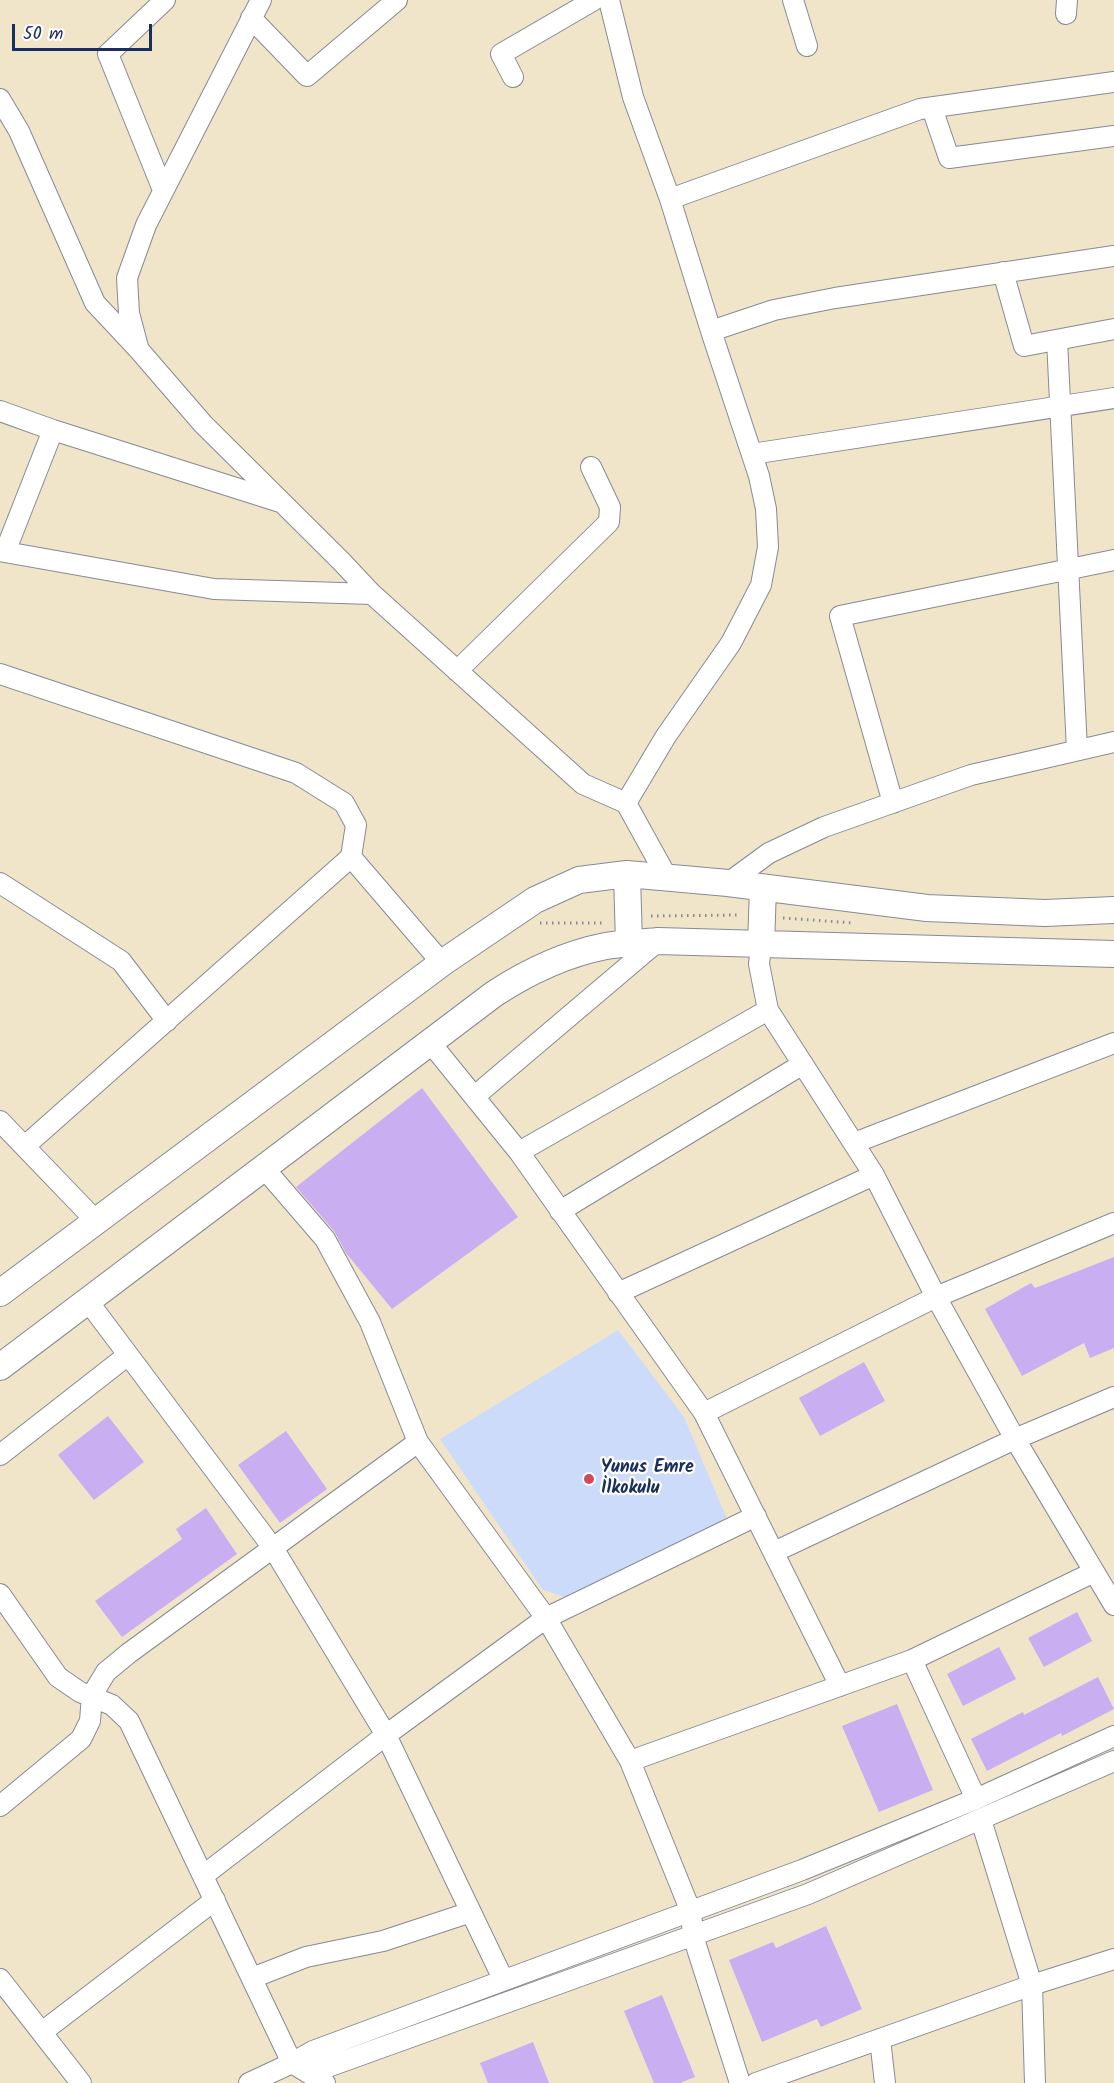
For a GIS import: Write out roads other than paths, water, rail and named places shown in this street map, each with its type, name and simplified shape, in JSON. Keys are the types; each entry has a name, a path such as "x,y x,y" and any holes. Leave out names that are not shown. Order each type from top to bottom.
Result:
{"main road":[{"path":"627,874 628,944"},
{"path":"0,1293 442,963 535,900 579,880 627,874 927,908 1045,913 1114,910"},
{"path":"761,945 763,888"},
{"path":"0,1367 494,994 531,972 578,952 608,945 658,941 1114,954"}],"street":[{"path":"163,190 108,54 165,0"},
{"path":"139,350 129,313 127,278 146,225 261,0"},
{"path":"251,18 307,76 397,0"},
{"path":"513,77 501,54 594,0"},
{"path":"609,0 633,97 670,199 759,476 766,509 768,547 761,585 731,643 666,736 626,803"},
{"path":"793,0 807,46"},
{"path":"670,199 920,109 1114,82"},
{"path":"0,99 19,131 95,303 203,424 372,594 583,784 626,803 668,879"},
{"path":"932,108 949,158 1114,136"},
{"path":"711,331 774,310 835,298 1114,256"},
{"path":"1003,272 1024,346 1114,329"},
{"path":"1057,340 1077,750"},
{"path":"752,454 1114,398"},
{"path":"0,411 282,503"},
{"path":"53,430 3,551 214,589 372,594"},
{"path":"457,671 609,522 610,507 591,467"},
{"path":"893,803 840,616 1114,560"},
{"path":"0,674 296,773 344,803 356,825 351,857 24,1146"},
{"path":"728,884 769,853 824,827 971,775 1114,741"},
{"path":"351,857 442,963"},
{"path":"3,891 121,961 166,1022"},
{"path":"475,1096 658,941"},
{"path":"761,945 759,964 768,1010 874,1175 936,1297 1015,1439 1114,1605"},
{"path":"519,1152 768,1010"},
{"path":"429,1041 519,1152 704,1413 840,1686"},
{"path":"854,1143 1114,1043"},
{"path":"560,1211 803,1064"},
{"path":"0,1121 97,1222"},
{"path":"263,1167 325,1239 370,1322 418,1442 546,1618 630,1761 691,1912 693,1936 740,2083"},
{"path":"618,1293 874,1175"},
{"path":"704,1413 936,1297 1114,1223"},
{"path":"87,1300 273,1548 386,1735 503,1980"},
{"path":"0,1455 128,1355"},
{"path":"774,1552 1015,1439 1114,1397"},
{"path":"0,1806 81,1739 90,1721 93,1695 106,1672 418,1442"},
{"path":"204,1875 386,1735 546,1618 756,1516"},
{"path":"630,1761 912,1660 1094,1572"},
{"path":"0,1594 58,1677 80,1692 93,1695 112,1705 129,1721 292,2063 325,2083"},
{"path":"912,1660 976,1799"},
{"path":"249,2083 312,2051 802,1870 976,1799 1114,1736"},
{"path":"292,2063 322,2069 808,1894 1114,1761"},
{"path":"981,1820 1032,1985 1035,2083"},
{"path":"42,2032 215,1900"},
{"path":"252,1978 306,1957 383,1941 471,1912"},
{"path":"756,2083 1032,1985 1114,1959"},
{"path":"0,1979 81,2083"},
{"path":"880,2038 885,2083"},
{"path":"280,2083 292,2063"}],"place":[{"name":"Yunus Emre İlkokulu","path":"589,1479"}]}
